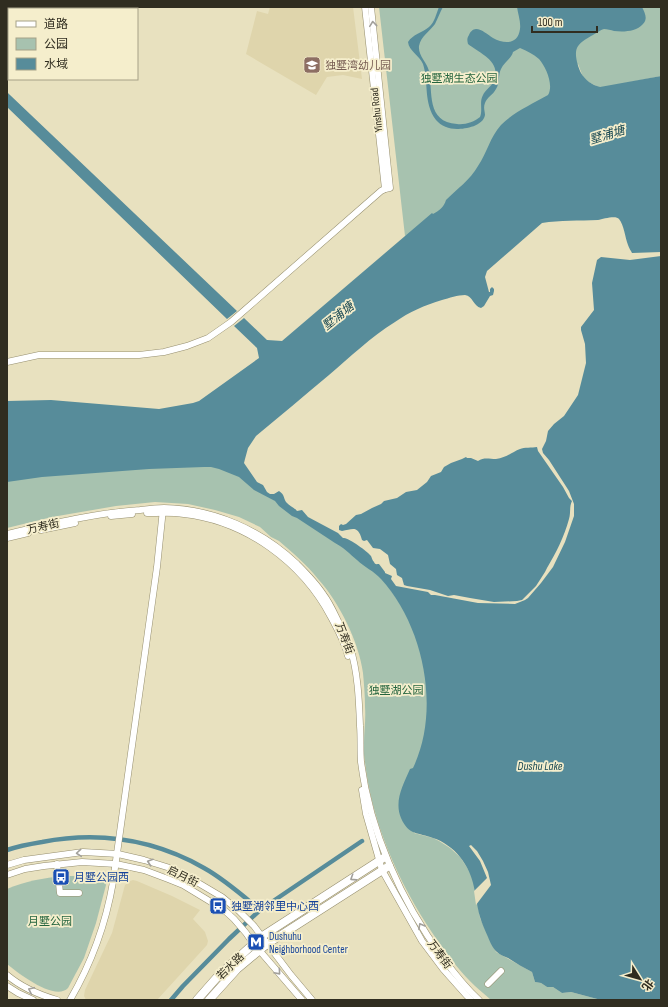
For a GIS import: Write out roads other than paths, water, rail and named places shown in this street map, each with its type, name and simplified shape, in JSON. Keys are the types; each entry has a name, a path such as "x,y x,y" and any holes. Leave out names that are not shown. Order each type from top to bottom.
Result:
{"main road":[{"name":"若水路","path":"209,1000 256,946 261,937 382,859"},
{"name":"若水路","path":"197,1000 220,975 256,946 267,944 386,868"}],"street":[{"name":"Yinshu Road","path":"365,7 387,189"},
{"name":"Yinshu Road","path":"371,7 387,189"},
{"path":"7,362 39,355 139,355 164,352 187,346 208,338 231,322 387,189"},
{"path":"70,1000 78,988 88,965 110,899 118,854 120,830 157,567 163,510"},
{"name":"万寿街","path":"7,538 90,520 163,510"},
{"name":"万寿街","path":"7,534 61,521 118,511 163,510 212,519 232,526 261,541 283,556 304,578 324,603 342,637 347,652 355,692 358,761 366,814 372,824 382,859 422,941 443,969 468,997 480,1000"},
{"name":"启月街","path":"7,865 24,860 83,852 118,854 170,868 222,897 244,915 312,1000"},
{"name":"启月街","path":"7,875 25,869 82,862 116,864 144,870 168,879 223,909 237,922 302,1000"},
{"path":"57,864 60,893 79,893"},
{"path":"488,984 501,971"},
{"path":"7,975 14,981 31,990 57,1000"},
{"path":"7,986 18,994 33,1000"}],"water":[{"name":"Dushu Lake","path":"439,7 443,7 435,24 420,42 419,50 429,71 431,96 436,112 440,118 447,122 463,124 469,123 480,117 482,98 485,91 493,83 496,74 495,68 488,58 468,44 468,37 473,30 480,30 497,40 510,42 516,38 520,29 517,7 642,7 646,18 645,22 640,27 625,31 601,30 579,44 576,51 576,57 583,76 589,82 600,87 661,76 661,252 632,253 622,224 617,218 612,217 598,220 542,223 487,271 485,277 489,292 492,287 494,291 493,295 490,296 484,306 481,308 478,307 470,297 465,295 448,298 429,304 400,318 369,341 256,436 248,448 244,463 257,482 263,485 267,492 274,494 279,491 281,492 287,503 297,511 302,510 308,517 338,533 343,538 366,551 371,556 375,564 379,564 385,573 392,576 391,579 396,586 428,592 431,595 478,603 515,604 525,600 541,583 553,567 565,542 574,516 574,504 569,491 543,453 542,449 546,441 548,431 564,416 578,395 586,363 585,344 581,327 594,310 592,283 597,260 601,257 630,260 661,256 661,1000 601,1000 571,992 562,993 553,987 547,987 541,983 535,982 532,972 499,954 493,947 481,920 472,879 465,864 458,854 437,839 411,831 404,824 398,805 400,793 410,769 413,768 421,745 426,721 427,695 424,669 408,620 396,598 378,576 344,549 292,516 275,501 254,490 239,477 211,467 149,469 42,477 7,482 7,401 51,400 159,409 199,401 259,358 257,348 234,326 244,318 267,340 282,341 432,213 437,212 444,205 446,200 475,171 501,125 517,112 548,95 550,91 550,81 544,67 537,57 520,48 513,52 501,69 497,87 485,103 485,115 481,122 474,126 461,129 445,127 440,124 429,107 423,64 410,48 408,42 412,37 431,25"},
{"path":"7,92 237,311 227,319 7,107"},
{"path":"537,447 538,451 572,501 570,517 557,551 536,586 522,600 494,602 454,595 448,596 430,590 404,585 402,578 397,575 396,569 390,564 388,555 380,549 373,548 367,540 362,540 357,530 339,530 339,526 341,524 346,524 356,515 381,504 384,501 397,498 406,492 417,490 427,482 431,476 441,472 444,467 451,463 466,457 478,461 484,459 496,459 522,448"}],"waterway":[{"path":"7,850 24,845 85,837 126,840 146,844 185,858 211,872 226,882 260,910"},
{"path":"171,1000 229,939 260,910 362,841"}],"place":[{"name":"独墅湾幼儿园","path":"312,65"},
{"name":"月墅公园西","path":"61,877"},
{"name":"独墅湖邻里中心西","path":"218,906"},
{"name":"Dushuhu Neighborhood Center","path":"256,942"}],"park label":[{"name":"独墅湖生态公园","path":"459,78"},
{"name":"独墅湖公园","path":"396,690"},
{"name":"月墅公园","path":"50,921"}],"water label":[{"name":"墅浦塘","path":"607,135"},
{"name":"墅浦塘","path":"338,316"}]}
